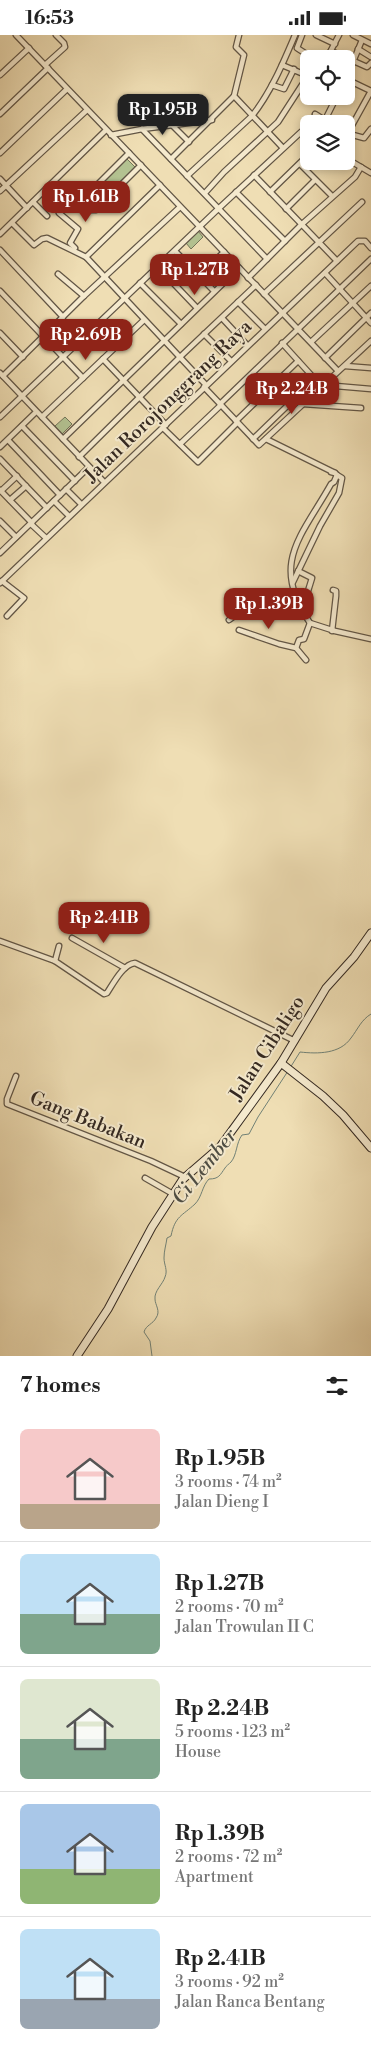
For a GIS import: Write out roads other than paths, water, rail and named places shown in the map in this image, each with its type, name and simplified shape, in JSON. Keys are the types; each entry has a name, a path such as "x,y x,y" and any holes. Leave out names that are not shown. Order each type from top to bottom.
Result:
{"main road":[{"name":"Jalan Cibaligo","path":"80,1355 173,1194 185,1177 220,1147 281,1063 326,988 354,957 371,933"},
{"path":"281,1063 323,1096 343,1115 371,1148"}],"street":[{"path":"16,35 338,371"},
{"path":"0,114 65,47 65,44 57,35"},
{"path":"171,159 234,96 244,55 236,47 240,35"},
{"path":"187,176 252,116 272,85 295,35"},
{"path":"300,50 297,48 302,35"},
{"path":"316,35 335,44"},
{"path":"331,50 339,35"},
{"path":"353,35 371,44"},
{"path":"355,56 362,40"},
{"path":"0,75 29,48"},
{"path":"358,49 371,57"},
{"path":"355,61 367,67 371,63"},
{"path":"282,65 300,72"},
{"path":"272,85 284,89 294,69"},
{"path":"355,83 371,91 355,118"},
{"path":"204,193 278,122 300,88"},
{"path":"0,153 67,89"},
{"path":"234,96 284,148"},
{"path":"0,191 87,110"},
{"path":"111,135 212,120"},
{"path":"172,125 189,142"},
{"path":"142,129 267,259"},
{"path":"355,136 364,138 371,129"},
{"path":"0,234 106,130"},
{"path":"0,417 157,266 300,134"},
{"path":"81,201 129,153"},
{"path":"270,192 300,164"},
{"path":"355,164 371,173"},
{"path":"71,191 91,210 96,210 141,165"},
{"path":"248,278 301,225 355,177 361,167"},
{"path":"306,170 332,196"},
{"path":"254,175 337,261"},
{"path":"0,179 27,208"},
{"path":"286,209 315,180"},
{"path":"84,255 160,185"},
{"path":"236,192 285,241"},
{"path":"33,202 47,217"},
{"path":"264,294 362,202"},
{"path":"104,482 2,374 23,357 84,296 180,207"},
{"path":"59,213 78,229 70,243 105,277 180,357 236,422 260,445 338,371 368,347 371,341"},
{"path":"12,223 34,245 47,238 84,255"},
{"name":"Jalan Rorojonggrang Raya","path":"1,582 358,241 365,241 371,248"},
{"path":"0,250 63,317"},
{"path":"174,251 214,291"},
{"path":"199,276 224,252"},
{"path":"180,444 282,343 371,259"},
{"path":"157,266 197,308"},
{"path":"62,439 239,268"},
{"path":"325,273 371,323"},
{"path":"58,274 84,296"},
{"path":"140,283 181,324"},
{"path":"79,457 256,285"},
{"path":"311,343 371,285"},
{"path":"0,291 83,378"},
{"path":"238,302 264,329"},
{"path":"325,358 371,313"},
{"path":"222,318 247,345"},
{"path":"42,417 144,320"},
{"path":"0,333 23,357"},
{"path":"204,335 231,361"},
{"path":"282,343 323,386 371,389"},
{"path":"103,359 197,461 200,461 236,422 298,361"},
{"path":"345,366 371,368"},
{"path":"253,439 315,379"},
{"path":"303,404 361,408"},
{"path":"0,447 36,412"},
{"path":"22,426 75,481"},
{"path":"8,439 60,495"},
{"path":"266,439 342,478 342,488 293,584"},
{"path":"0,459 47,508"},
{"path":"1,551 89,467"},
{"path":"334,473 334,483 331,484 292,553 290,566 293,584 296,597 310,623 332,631 371,639"},
{"path":"17,476 1,491 46,539"},
{"path":"10,501 26,486"},
{"path":"66,489 81,504"},
{"path":"54,501 69,516"},
{"path":"0,521 16,537"},
{"path":"290,566 312,578 300,606"},
{"path":"1,582 24,597 7,616"},
{"path":"332,631 336,596 336,591 333,590"},
{"path":"229,620 249,606 259,596 281,604 296,597"},
{"path":"296,648 298,640 304,639 310,623"},
{"path":"239,630 296,648 306,660"},
{"path":"72,938 125,968"},
{"path":"0,941 55,961 104,994 107,993 125,968 132,962 295,1041"},
{"path":"55,961 58,946"},
{"name":"Gang Babakan","path":"16,1076 7,1099 8,1104 151,1161 185,1177"},
{"path":"145,1179 173,1194"}],"waterway":[{"name":"Ci Lember","path":"290,1068 300,1052 321,1053 341,1047 371,1014"},
{"name":"Ci Lember","path":"152,1356 150,1341 144,1332 157,1315 158,1310 155,1296 166,1274 164,1258 167,1238 171,1236 177,1220 195,1204 209,1179 219,1176 231,1162 242,1135 249,1134 288,1071"}]}
